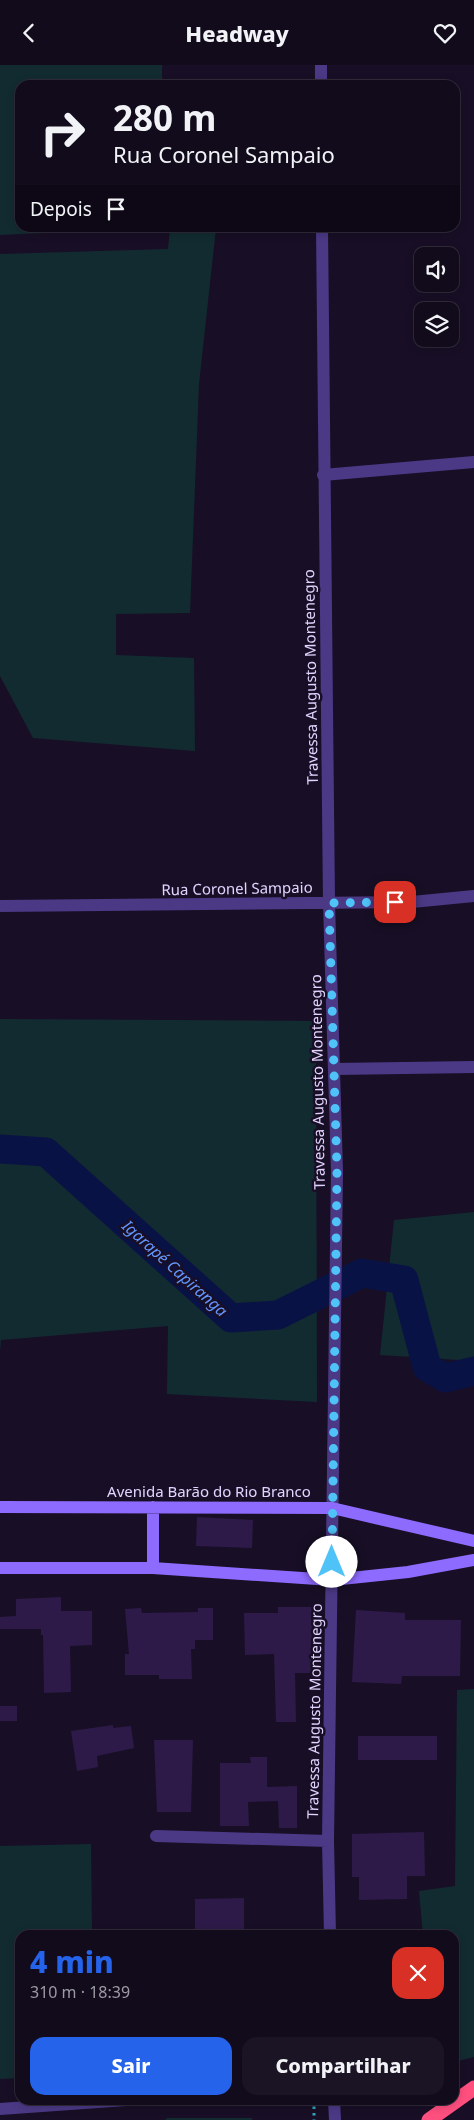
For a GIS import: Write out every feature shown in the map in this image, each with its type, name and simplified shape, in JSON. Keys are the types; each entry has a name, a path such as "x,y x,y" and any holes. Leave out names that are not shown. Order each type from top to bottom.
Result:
{"highway":[{"path":"459,2098 474,2087"},
{"path":"430,2120 450,2105"}],"main road":[{"name":"Avenida Barão do Rio Branco","path":"0,1507 332,1508 474,1541"},
{"path":"153,1568 154,1507"},
{"path":"0,1568 153,1568 332,1580 408,1572 474,1560"}],"street":[{"path":"321,65 321,80"},
{"name":"Travessa Augusto Montenegro","path":"322,232 323,475 329,903 337,1171 328,1841 330,1930"},
{"path":"323,475 474,462"},
{"name":"Rua Coronel Sampaio","path":"0,907 412,902 474,896"},
{"path":"334,1069 474,1067"},
{"path":"156,1835 328,1841"},
{"path":"0,2109 56,2105"},
{"path":"334,2105 335,2120"}],"path":[{"path":"314,2105 314,2120"}],"green space":[{"path":"0,65 162,65 162,80 15,80 15,232 67,232 0,235"},
{"path":"170,232 216,232 199,384 190,613 116,614 116,655 194,658 195,751 33,738 0,676 0,254 168,249"},
{"path":"0,1019 316,1021 317,1402 167,1394 168,1326 1,1340 0,1351"},
{"path":"474,1212 474,1361 380,1355 394,1220"},
{"path":"474,1689 474,2057 459,2061 459,1930 423,1930 419,1891 455,1886 457,1690"},
{"path":"91,1844 92,1930 15,1930 15,2078 0,2079 0,1846"},
{"path":"167,2118 252,2118 252,2120 165,2120"}],"building":[{"path":"197,1517 253,1520 252,1548 196,1546"},
{"path":"61,1597 61,1611 92,1611 92,1645 70,1646 71,1692 44,1693 43,1635 41,1635 41,1629 0,1629 0,1617 16,1616 16,1599"},
{"path":"278,1607 313,1607 314,1673 295,1673 296,1722 276,1722 274,1654 245,1655 244,1613 278,1613"},
{"path":"141,1608 142,1613 198,1612 198,1608 213,1608 213,1640 195,1640 195,1649 191,1649 192,1679 159,1679 159,1675 125,1675 125,1654 129,1654 125,1609"},
{"path":"356,1610 405,1613 405,1620 461,1620 460,1676 402,1676 401,1684 352,1682"},
{"path":"0,1706 17,1706 17,1721 0,1721"},
{"path":"113,1725 113,1728 131,1726 134,1748 97,1756 98,1767 77,1771 71,1731"},
{"path":"358,1736 437,1736 437,1760 358,1760"},
{"path":"154,1740 193,1740 191,1812 157,1812"},
{"path":"250,1757 267,1757 267,1787 297,1786 297,1828 279,1828 278,1801 248,1802 249,1826 220,1826 220,1763 251,1763"},
{"path":"424,1832 425,1876 407,1876 407,1899 359,1900 359,1877 352,1877 352,1834"},
{"path":"244,1898 244,1930 195,1930 195,1899"}],"waterway":[{"name":"Igarapé Capiranga","path":"0,1149 46,1152 231,1318 278,1315 362,1273 404,1280 427,1367 445,1378 474,1371"}],"route":[{"path":"332,1562 337,1171 329,903 395,902"}]}
